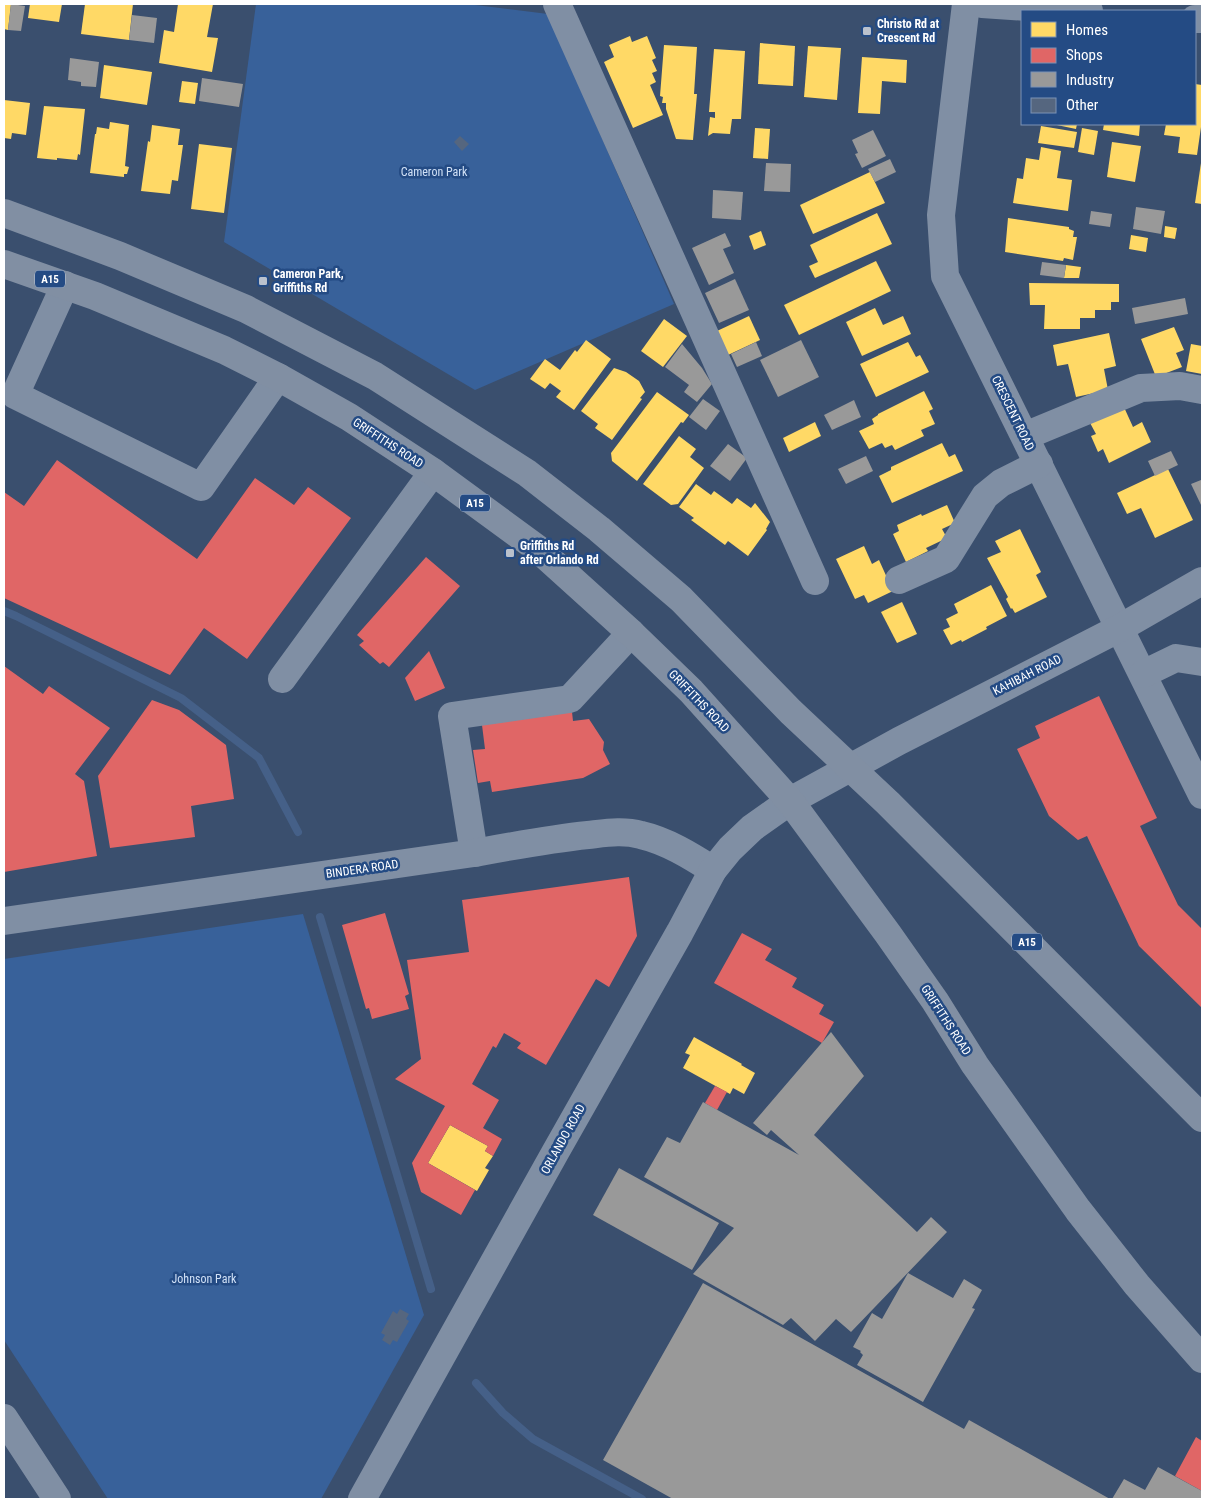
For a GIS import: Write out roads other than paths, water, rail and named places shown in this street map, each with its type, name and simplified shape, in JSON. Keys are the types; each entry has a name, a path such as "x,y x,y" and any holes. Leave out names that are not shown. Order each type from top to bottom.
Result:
{"highway":[{"name":"A15","path":"4,213 120,256 246,309 375,376 527,474 599,529 681,599 792,712 851,767 1202,1118"},
{"name":"GRIFFITHS ROAD","path":"4,264 96,296 224,350 278,377 349,417 433,472 538,549 631,633 691,691 790,801 893,941 935,1001 975,1065 1078,1210 1137,1286 1202,1359"}],"street":[{"path":"557,4 815,581"},
{"name":"CRESCENT ROAD","path":"966,4 941,215 945,276 1144,674 1202,795"},
{"path":"982,4 1074,10"},
{"path":"65,285 15,395 201,487 278,377"},
{"path":"1025,436 1141,388 1180,386 1202,390"},
{"path":"899,580 946,558 985,496 1001,483 1039,464"},
{"path":"282,679 433,472"},
{"name":"KAHIBAH ROAD","path":"790,801 851,767 1120,628 1202,581"},
{"path":"474,853 452,716 570,699 631,633"},
{"path":"1144,674 1176,658 1202,662"},
{"name":"ORLANDO ROAD","path":"362,1499 713,870 730,849 752,828 790,801"},
{"name":"BINDERA ROAD","path":"4,921 474,853 550,839 620,832 641,835 660,842 690,856 713,870"},
{"path":"4,1418 57,1499"}],"waterway":[{"path":"4,611 181,698 259,758 298,832"},
{"path":"320,917 431,1289"},
{"path":"476,1383 503,1413 533,1439 642,1499"}],"place":[{"name":"Christo Rd at Crescent Rd","path":"867,31"},
{"name":"Cameron Park, Griffiths Rd","path":"263,281"},
{"name":"Griffiths Rd after Orlando Rd","path":"510,553"}],"park label":[{"name":"Cameron Park","path":"434,172"},
{"name":"Johnson Park","path":"204,1279"}]}
